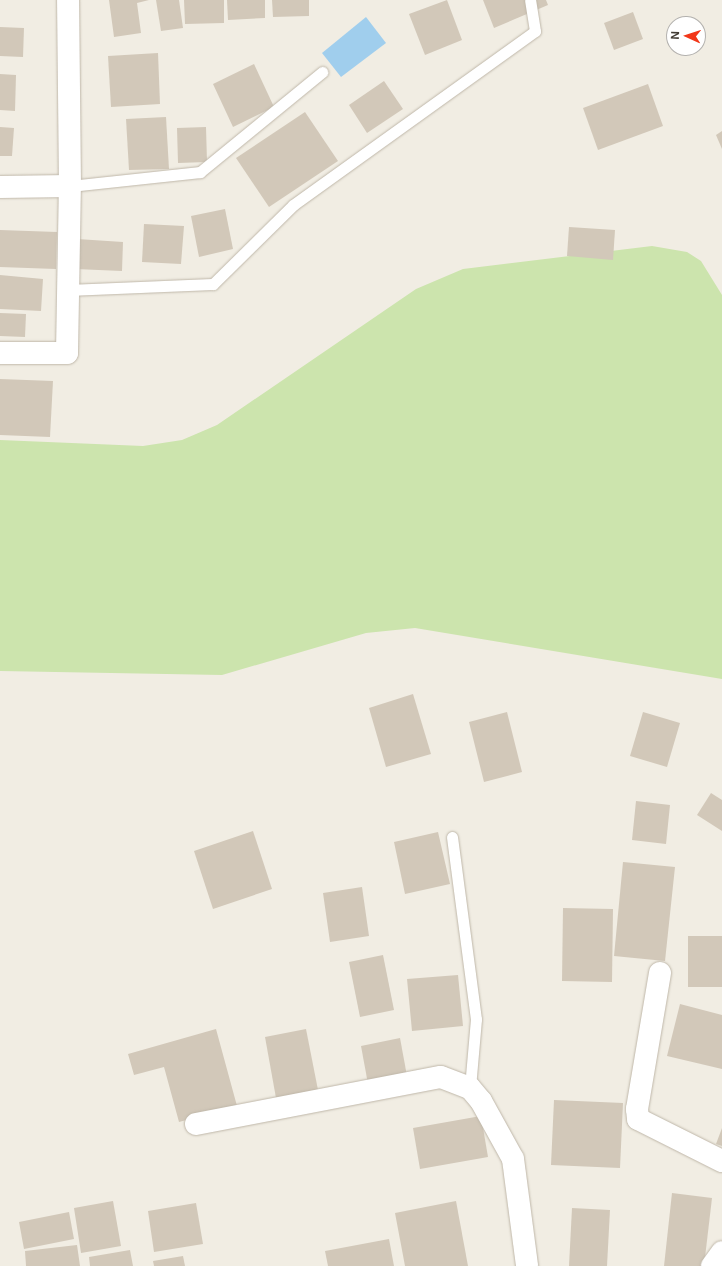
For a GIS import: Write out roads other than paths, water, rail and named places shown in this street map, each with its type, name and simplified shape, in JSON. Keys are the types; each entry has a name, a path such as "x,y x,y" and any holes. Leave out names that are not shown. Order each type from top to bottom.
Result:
{"street":[{"path":"0,353 67,353 70,186 68,0"},
{"path":"0,187 70,186"},
{"path":"660,974 637,1109 638,1119 722,1161"},
{"path":"196,1124 441,1077 470,1088 481,1102 513,1159 527,1266"},
{"path":"712,1266 722,1252"}],"lane":[{"path":"67,290 213,284 293,205 535,31 530,0"},
{"path":"70,186 200,172 322,72"},
{"path":"452,837 476,1019 470,1088"}],"water":[{"path":"366,17 386,43 341,77 322,53"}]}
